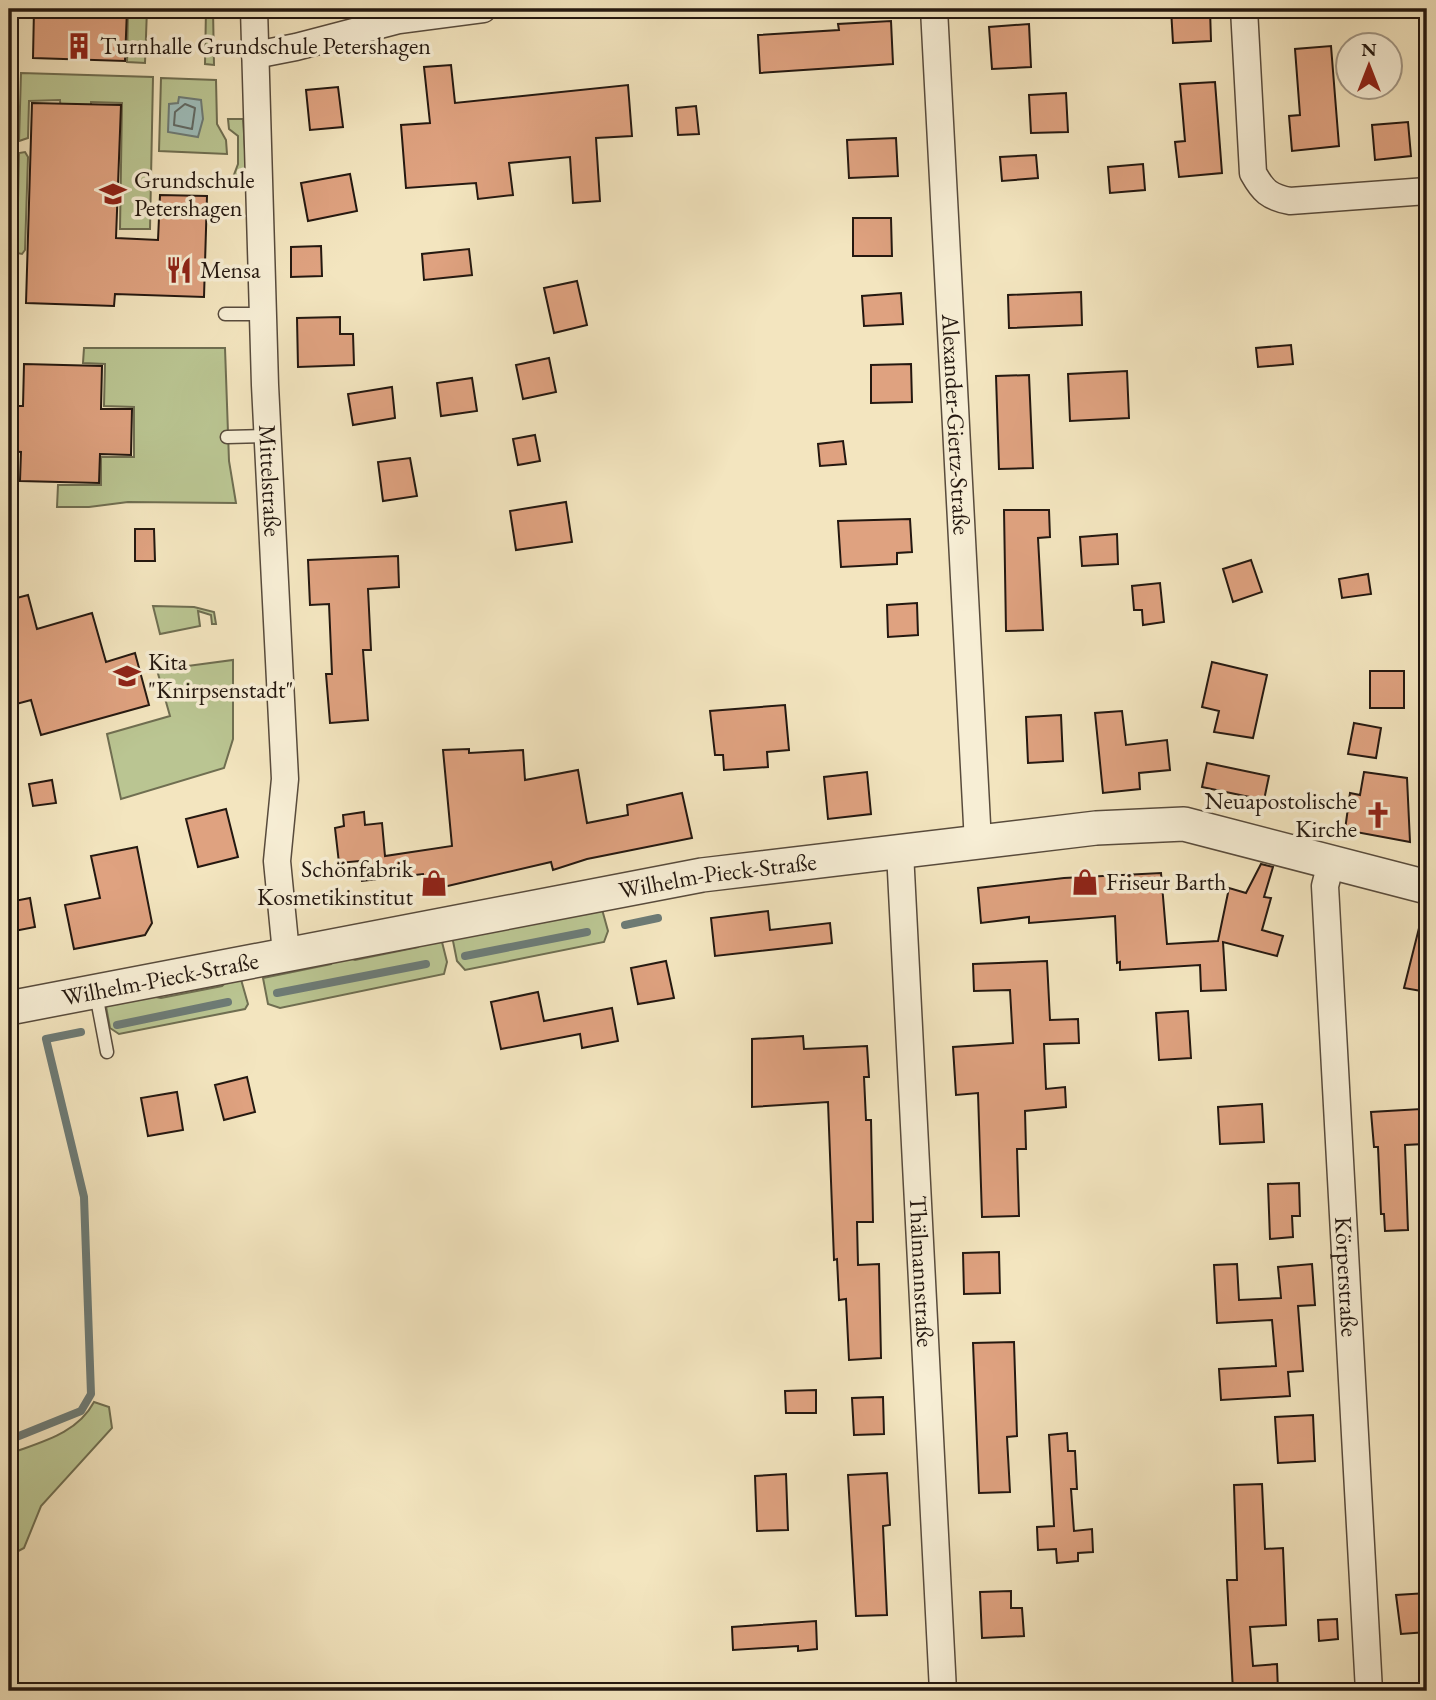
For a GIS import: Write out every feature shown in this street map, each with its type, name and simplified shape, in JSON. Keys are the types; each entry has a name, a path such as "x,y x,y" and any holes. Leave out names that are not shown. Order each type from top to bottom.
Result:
{"street":[{"name":"Mittelstraße","path":"254,9 263,314 285,779 277,861 286,953"},
{"path":"255,55 399,20 483,9"},
{"name":"Alexander-Giertz-Straße","path":"934,9 978,843"},
{"path":"1244,9 1253,173 1262,190 1274,198 1290,201 1427,191"},
{"name":"Wilhelm-Pieck-Straße","path":"9,1008 702,875 1168,823 1184,824 1427,887"},
{"name":"Thälmannstraße","path":"900,852 943,1691"},
{"name":"Körperstraße","path":"1331,863 1325,886 1368,1691"}],"lane":[{"path":"225,314 263,314"},
{"path":"228,437 268,436"},
{"path":"95,990 107,1052"}],"green space":[{"path":"128,9 147,9 145,63 127,62"},
{"path":"206,9 213,9 214,65 205,64"},
{"path":"21,73 153,77 150,229 120,229 122,103 91,102 91,114 61,113 60,100 29,101 28,138 19,141"},
{"path":"161,78 216,80 217,124 226,140 227,154 159,151"},
{"path":"228,119 243,119 247,180 232,180 238,164 238,136 229,129"},
{"path":"25,152 28,157 25,250 22,254 17,253 19,153"},
{"path":"84,348 225,348 229,461 236,503 128,502 89,507 57,507 58,485 101,485 101,457 134,457 134,407 104,406 105,364 83,363"},
{"path":"153,606 194,607 214,612 216,624 212,624 211,615 198,611 200,626 160,634"},
{"path":"233,660 233,739 224,768 121,799 107,734 170,716 157,670"},
{"path":"600,902 608,931 604,942 465,970 457,961 452,936"},
{"path":"424,936 441,938 447,962 444,974 280,1008 268,1004 263,978 331,964 339,954 355,960 418,947"},
{"path":"234,975 240,976 248,1004 245,1009 119,1034 110,1028 105,1001 140,994 161,998 222,986"},
{"path":"94,1402 109,1407 112,1428 41,1506 24,1548 9,1556 9,1454 57,1436 78,1422"}],"water":[{"path":"179,97 201,100 203,119 198,137 168,132 169,104 178,103"}],"building":[{"name":"Turnhalle Grundschule Petershagen","path":"34,9 127,9 125,61 33,58"},
{"path":"1171,9 1210,9 1211,41 1173,43"},
{"path":"891,21 893,64 760,73 758,35 839,30 838,24"},
{"path":"1029,24 1031,67 992,69 989,27"},
{"path":"1331,46 1339,146 1292,151 1289,116 1300,115 1295,49"},
{"path":"451,65 455,103 628,85 632,136 596,138 600,201 573,203 570,157 509,163 513,195 478,199 476,183 406,188 401,125 430,123 424,67"},
{"path":"1215,82 1222,173 1179,177 1175,142 1185,141 1180,84"},
{"path":"338,87 343,127 310,130 306,90"},
{"path":"1066,93 1068,132 1031,133 1029,95"},
{"path":"32,103 121,105 116,238 158,240 160,195 207,196 204,297 115,294 114,306 26,303"},
{"path":"696,106 699,134 678,135 676,108"},
{"path":"1408,122 1411,156 1375,160 1372,125"},
{"path":"896,138 898,176 849,178 847,140"},
{"path":"1036,155 1038,178 1002,181 1000,157"},
{"path":"1143,164 1145,190 1110,193 1108,167"},
{"path":"350,174 357,211 308,221 301,183"},
{"path":"853,218 891,218 892,256 853,256"},
{"path":"321,246 322,276 291,277 291,247"},
{"path":"469,249 472,275 424,280 422,254"},
{"path":"577,281 587,325 554,333 544,288"},
{"path":"1081,292 1082,325 1009,328 1008,295"},
{"path":"901,293 903,324 864,326 862,296"},
{"path":"340,317 340,334 353,334 354,365 298,367 297,318"},
{"path":"1291,345 1293,364 1258,367 1256,348"},
{"path":"549,358 556,392 523,399 516,365"},
{"path":"24,364 102,366 101,409 132,409 131,455 100,454 99,483 20,481 21,452 9,451 9,406 23,406"},
{"path":"911,364 912,402 871,403 871,365"},
{"path":"1127,371 1129,418 1070,421 1068,374"},
{"path":"1029,375 1033,468 999,469 996,376"},
{"path":"472,378 477,411 441,416 437,383"},
{"path":"392,387 395,418 353,425 348,394"},
{"path":"535,435 540,461 518,465 513,439"},
{"path":"843,441 846,464 820,466 818,444"},
{"path":"410,458 417,496 383,501 378,462"},
{"path":"566,502 572,542 516,550 510,511"},
{"path":"1004,510 1049,510 1050,537 1038,538 1043,630 1006,631"},
{"path":"910,519 912,552 897,553 897,564 841,567 838,521"},
{"path":"135,529 154,529 155,561 135,561"},
{"path":"1117,534 1118,564 1082,566 1080,537"},
{"path":"398,556 399,587 368,589 371,650 363,650 368,720 330,723 326,674 332,674 329,604 310,605 308,560"},
{"path":"1251,560 1262,592 1233,602 1223,569"},
{"path":"1368,574 1371,594 1342,598 1339,579"},
{"path":"1160,583 1164,622 1143,625 1142,610 1134,610 1132,586"},
{"path":"28,595 37,629 92,613 106,662 135,653 149,705 41,735 31,700 9,706 9,600"},
{"path":"917,603 918,635 888,637 887,605"},
{"path":"1212,662 1267,675 1253,738 1214,732 1219,711 1202,707"},
{"path":"1370,671 1404,671 1404,708 1370,708"},
{"path":"785,705 789,750 767,752 768,767 724,770 723,755 715,755 710,711"},
{"path":"1122,711 1126,745 1167,740 1170,770 1139,773 1140,789 1103,793 1095,713"},
{"path":"1061,715 1063,761 1028,763 1026,717"},
{"path":"1354,723 1381,728 1376,758 1348,754"},
{"path":"469,749 469,753 523,750 525,780 578,770 587,823 628,815 627,805 682,793 692,838 587,859 553,870 551,862 426,891 423,874 362,881 359,861 339,863 335,828 344,826 343,815 364,812 365,825 382,823 385,856 452,846 443,750"},
{"path":"1207,763 1269,776 1264,800 1202,787"},
{"path":"867,772 871,814 828,819 824,777"},
{"name":"Neuapostolische Kirche","path":"1364,772 1407,778 1410,842 1345,830 1350,793 1360,795"},
{"path":"52,780 56,803 33,806 29,784"},
{"path":"226,809 238,857 198,867 186,819"},
{"path":"137,847 152,923 145,935 74,949 65,905 100,898 91,856"},
{"path":"1261,864 1273,867 1264,897 1271,898 1262,930 1283,936 1277,956 1223,942 1226,990 1201,991 1200,965 1120,970 1120,962 1117,963 1115,916 1029,923 1029,917 981,923 978,888 1064,878 1161,873 1167,944 1218,941 1229,888 1246,893"},
{"path":"30,898 35,927 9,932 9,902"},
{"path":"768,911 770,930 830,923 832,943 715,956 711,918"},
{"path":"1420,924 1427,925 1427,992 1404,988"},
{"path":"666,961 674,998 638,1004 631,968"},
{"path":"1047,961 1050,1020 1078,1019 1079,1043 1044,1044 1046,1089 1065,1087 1066,1107 1025,1111 1026,1149 1017,1149 1019,1216 982,1217 978,1093 956,1095 953,1047 1013,1043 1010,990 974,991 973,964"},
{"path":"538,992 544,1021 612,1008 618,1041 582,1048 580,1034 501,1049 491,1002"},
{"path":"1188,1011 1191,1058 1159,1060 1156,1013"},
{"path":"803,1036 804,1049 867,1046 869,1077 864,1077 866,1120 871,1120 873,1222 857,1222 858,1265 879,1264 881,1358 849,1360 846,1299 839,1300 837,1259 834,1260 828,1102 752,1107 752,1039"},
{"path":"247,1077 255,1112 224,1120 215,1085"},
{"path":"177,1092 183,1130 148,1136 141,1098"},
{"path":"1262,1104 1264,1142 1220,1144 1218,1107"},
{"path":"1421,1109 1424,1144 1405,1145 1408,1230 1385,1231 1384,1214 1381,1214 1378,1147 1374,1147 1371,1112"},
{"path":"1299,1183 1300,1216 1292,1216 1293,1237 1270,1239 1268,1184"},
{"path":"999,1252 1000,1293 964,1294 963,1253"},
{"path":"1237,1264 1239,1300 1281,1298 1278,1267 1312,1264 1315,1305 1298,1306 1303,1371 1288,1372 1290,1396 1221,1400 1219,1369 1276,1366 1272,1320 1217,1323 1214,1265"},
{"path":"1014,1342 1017,1436 1007,1437 1010,1492 979,1493 973,1343"},
{"path":"816,1390 816,1413 786,1413 785,1391"},
{"path":"883,1397 884,1434 854,1435 852,1398"},
{"path":"1313,1415 1315,1461 1278,1463 1275,1417"},
{"path":"1067,1433 1068,1451 1075,1451 1077,1489 1071,1489 1074,1531 1092,1529 1093,1552 1078,1553 1078,1561 1057,1563 1056,1549 1038,1550 1037,1527 1054,1526 1049,1435"},
{"path":"887,1473 890,1525 883,1526 887,1615 856,1616 848,1475"},
{"path":"786,1474 788,1530 757,1531 755,1476"},
{"path":"1262,1484 1265,1549 1283,1548 1286,1625 1250,1627 1253,1666 1277,1664 1278,1691 1233,1691 1227,1580 1237,1580 1234,1485"},
{"path":"1011,1591 1011,1608 1022,1608 1024,1636 982,1638 980,1592"},
{"path":"1427,1593 1427,1632 1401,1634 1396,1595"},
{"path":"1337,1619 1338,1639 1319,1641 1318,1620"},
{"path":"816,1621 817,1649 798,1651 798,1646 733,1650 732,1627"}],"waterway":[{"path":"625,925 658,918"},
{"path":"465,956 587,932"},
{"path":"277,993 426,964"},
{"path":"117,1025 228,1002"},
{"path":"9,1440 81,1411 91,1394 84,1197 46,1039 81,1032"}],"place":[{"name":"Turnhalle Grundschule Petershagen","path":"79,46"},
{"name":"Grundschule Petershagen","path":"113,194"},
{"name":"Mensa","path":"179,270"},
{"name":"Kita \"Knirpsenstadt\"","path":"127,676"},
{"name":"Neuapostolische Kirche","path":"1378,815"},
{"name":"Friseur Barth","path":"1085,882"},
{"name":"Schönfabrik Kosmetikinstitut","path":"434,883"}]}
